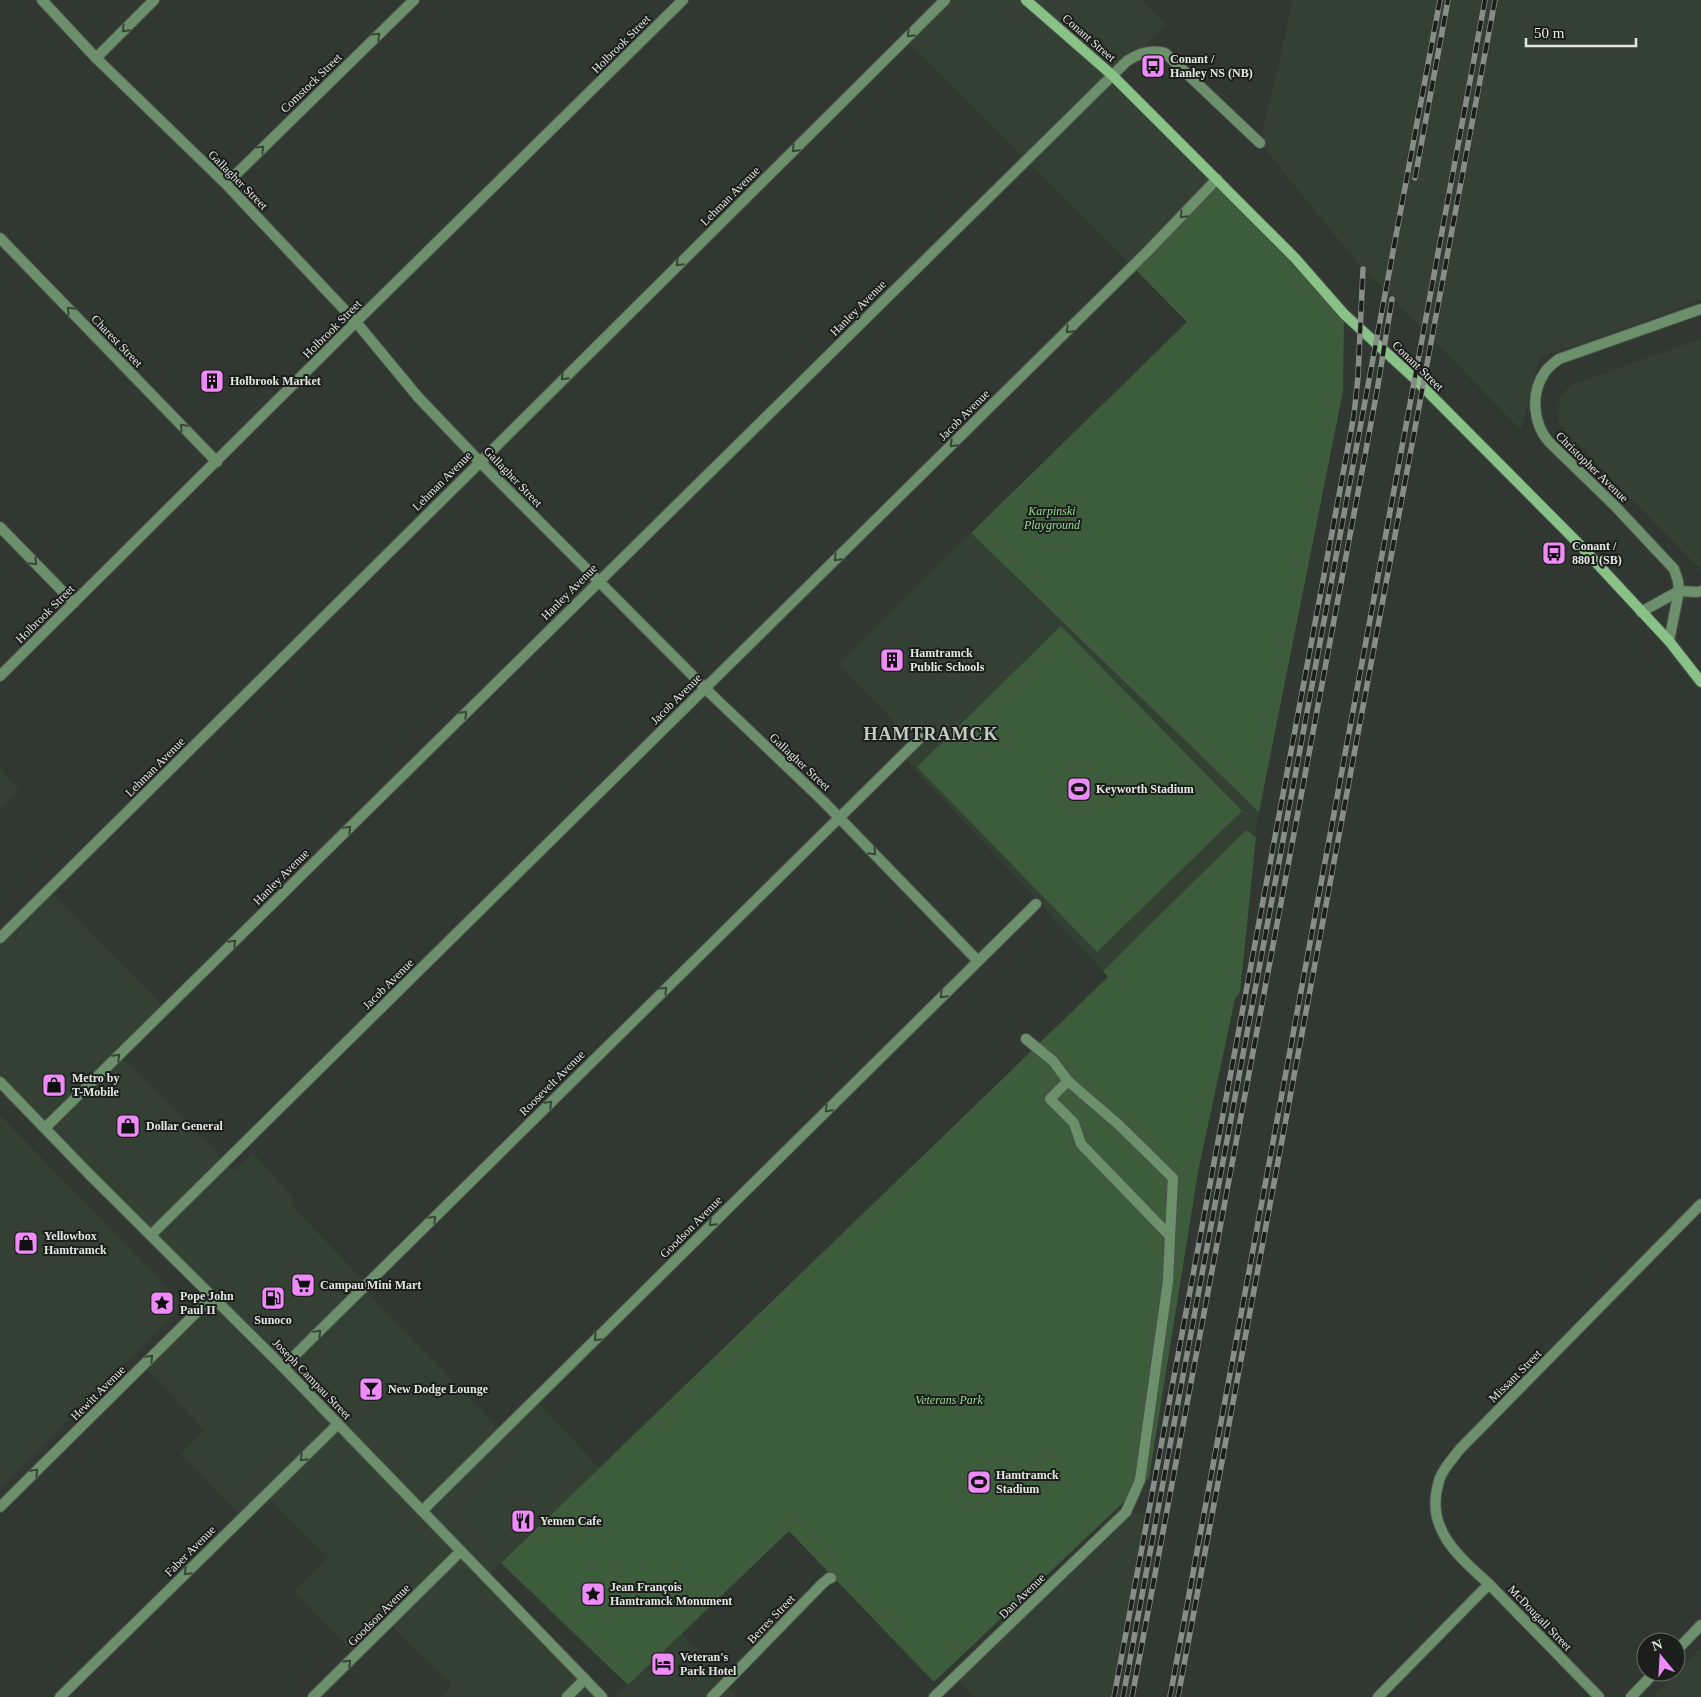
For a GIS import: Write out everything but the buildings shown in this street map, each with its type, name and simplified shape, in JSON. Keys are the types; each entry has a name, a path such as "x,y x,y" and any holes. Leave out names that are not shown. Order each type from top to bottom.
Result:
{"main road":[{"name":"Conant Street","path":"1026,0 1112,75 1295,258 1344,314 1414,378 1577,542 1669,641 1701,682"}],"street":[{"name":"Gallagher Street","path":"42,0 96,58 226,184 356,322 418,398 479,461 598,582 839,817 978,960"},
{"path":"96,58 154,0"},
{"name":"Comstock Street","path":"226,184 414,0"},
{"name":"Holbrook Street","path":"0,676 683,0"},
{"name":"Lehman Avenue","path":"0,938 945,0"},
{"name":"Conant Street","path":"1112,75 1134,57 1155,50 1165,53 1260,143"},
{"name":"Hanley Avenue","path":"45,1128 1112,75"},
{"name":"Jacob Avenue","path":"151,1235 1148,251 1217,179"},
{"name":"Charest Street","path":"0,238 217,462"},
{"name":"Christopher Avenue","path":"1669,641 1679,591 1674,569 1615,506 1544,436 1537,421 1535,409 1537,390 1544,373 1559,359 1701,309"},
{"path":"0,527 74,603"},
{"path":"1641,612 1679,591 1701,591"},
{"name":"Roosevelt Avenue","path":"283,1367 920,738"},
{"name":"Goodson Avenue","path":"422,1511 1036,904"},
{"path":"1026,1039 1053,1062 1068,1081 1119,1125 1173,1178 1170,1236"},
{"path":"1068,1081 1050,1099 1074,1123 1081,1144 1170,1236"},
{"name":"Joseph Campau Street","path":"0,1082 283,1367 602,1697"},
{"name":"Missant Street","path":"1489,1584 1461,1558 1444,1538 1435,1505 1439,1479 1460,1449 1701,1204"},
{"name":"Dan Avenue","path":"934,1697 1126,1512 1140,1480 1168,1281 1170,1236"},
{"name":"Hewitt Avenue","path":"0,1507 213,1296"},
{"name":"Faber Avenue","path":"60,1697 338,1424"},
{"name":"Goodson Avenue","path":"313,1697 461,1552"},
{"name":"Berres Street","path":"712,1697 828,1579"},
{"name":"McDougall Street","path":"1378,1697 1489,1584 1599,1697"},
{"path":"1686,1641 1701,1626"},
{"path":"567,1697 585,1679"},
{"path":"1630,1697 1645,1682"}],"shaded area":[{"path":"945,0 1143,0 1167,25 1113,75 1217,179 1133,267 905,40"},
{"path":"1293,0 1701,0 1701,300 1598,338 1539,357 1521,430 1352,256 1260,143"},
{"path":"1701,339 1701,570 1565,431 1559,422 1558,409 1561,396 1571,385"},
{"name":"Keyworth Stadium","path":"971,533 1259,812 1255,834 1246,831 1103,971 902,755 914,743 839,664"},
{"path":"0,768 19,789 0,808"},
{"path":"49,889 166,1009 119,1055 235,1171 253,1153 295,1200 291,1205 367,1284 364,1288 374,1301 502,1431 535,1399 599,1468 486,1577 602,1697 441,1697 452,1685 389,1623 356,1655 294,1591 328,1557 266,1495 243,1517 181,1454 205,1430 153,1376 141,1368 213,1296 0,1082 0,929 4,933"},
{"path":"0,1115 179,1300 178,1310 0,1488"},
{"path":"1126,1512 1148,1515 1114,1697 974,1697 955,1677"},
{"path":"682,1633 737,1697 615,1697"},
{"path":"1701,1648 1701,1697 1653,1697 1668,1682 1686,1682 1686,1663"}],"green space":[{"name":"Karpinski Playground","path":"1217,179 1344,314 1343,391 1259,812 971,533 1187,322 1133,267"},
{"name":"Keyworth Stadium","path":"1061,626 1242,811 1097,952 917,767"},
{"name":"Veterans Park","path":"1246,830 1256,837 1240,992 1235,999 1198,1172 1149,1478 934,1682 789,1531 628,1685 501,1563 1108,977 1103,971"}],"railway":[{"path":"1123,1697 1440,0"},
{"path":"1415,178 1448,0"},
{"path":"1170,1697 1485,0"},
{"path":"1178,1697 1495,0"},
{"path":"1114,1697 1354,415 1358,377 1363,269"},
{"path":"1132,1697 1377,391 1392,299"}],"place":[{"name":"Conant / Hanley NS (NB)","path":"1153,66"},
{"name":"Holbrook Market","path":"212,381"},
{"name":"Conant / 8801 (SB)","path":"1554,553"},
{"name":"Hamtramck Public Schools","path":"892,660"},
{"name":"Keyworth Stadium","path":"1079,789"},
{"name":"Metro by T-Mobile","path":"54,1085"},
{"name":"Dollar General","path":"128,1126"},
{"name":"Yellowbox Hamtramck","path":"26,1243"},
{"name":"Campau Mini Mart","path":"303,1285"},
{"name":"Sunoco","path":"273,1298"},
{"name":"Pope John Paul II","path":"162,1303"},
{"name":"New Dodge Lounge","path":"371,1389"},
{"name":"Hamtramck Stadium","path":"979,1482"},
{"name":"Yemen Cafe","path":"523,1521"},
{"name":"Jean François Hamtramck Monument","path":"593,1594"},
{"name":"Veteran's Park Hotel","path":"663,1664"}],"district":[{"name":"HAMTRAMCK","path":"931,734"}]}
